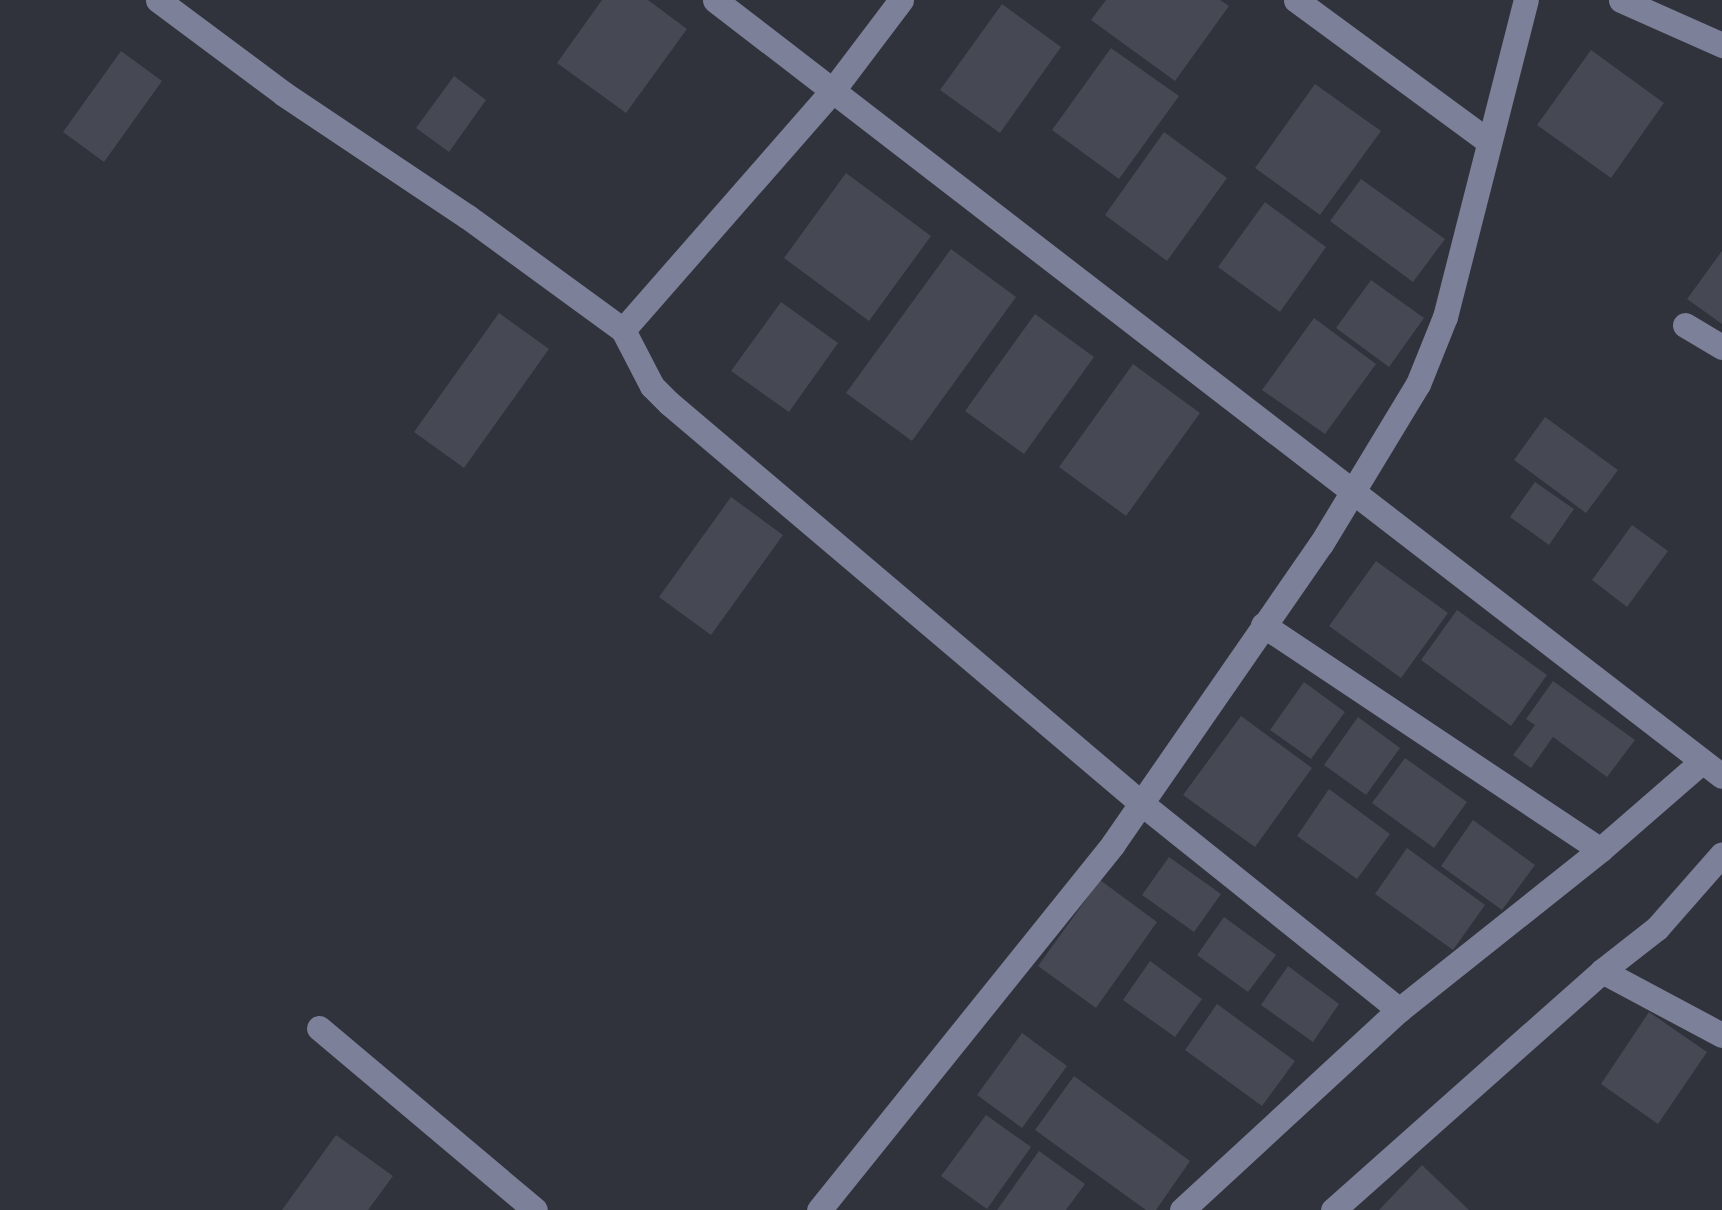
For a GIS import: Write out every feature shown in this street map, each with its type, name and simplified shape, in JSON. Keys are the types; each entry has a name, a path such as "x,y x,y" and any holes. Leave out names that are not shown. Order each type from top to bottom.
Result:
{"street":[{"path":"158,0 284,94 468,217 623,330 652,386 669,403 1140,804 1399,1010"},
{"path":"715,0 1353,490 1700,763 1722,776"},
{"path":"623,330 833,90 901,0"},
{"path":"1296,0 1488,142"},
{"path":"819,1210 1140,804 1321,544 1418,384 1445,317 1526,0"},
{"path":"1622,0 1722,45"},
{"path":"1685,325 1722,347"},
{"path":"1262,625 1600,850"},
{"path":"1182,1210 1399,1010 1600,850 1700,763"},
{"path":"1332,1210 1602,971 1657,928 1722,854"},
{"path":"1602,971 1722,1036"},
{"path":"319,1028 535,1210"}],"building":[{"path":"602,0 648,0 687,29 626,113 557,63"},
{"path":"1106,0 1220,0 1229,6 1175,81 1091,20"},
{"path":"1002,4 1061,47 1000,133 940,90"},
{"path":"1111,48 1179,96 1119,179 1052,130"},
{"path":"1591,50 1664,103 1611,178 1537,125"},
{"path":"121,51 162,81 104,162 63,132"},
{"path":"454,76 486,100 449,152 416,128"},
{"path":"1315,84 1381,131 1320,215 1255,168"},
{"path":"1164,132 1227,178 1167,261 1105,215"},
{"path":"846,173 931,236 869,321 784,258"},
{"path":"1361,179 1445,239 1413,282 1330,221"},
{"path":"1265,202 1326,247 1280,312 1218,267"},
{"path":"951,249 1016,297 912,441 846,393"},
{"path":"1722,251 1722,324 1687,299"},
{"path":"1371,280 1424,318 1389,367 1336,328"},
{"path":"781,302 838,343 789,412 731,371"},
{"path":"499,313 549,349 464,468 414,432"},
{"path":"1035,314 1094,357 1024,454 965,411"},
{"path":"1314,318 1376,364 1325,434 1262,390"},
{"path":"1133,364 1200,413 1126,516 1059,467"},
{"path":"1545,417 1618,470 1586,513 1514,460"},
{"path":"1535,482 1574,509 1549,545 1510,517"},
{"path":"731,497 783,535 711,635 659,597"},
{"path":"1632,525 1668,551 1627,607 1592,580"},
{"path":"1376,561 1448,613 1401,678 1329,626"},
{"path":"1457,610 1547,675 1511,726 1421,660"},
{"path":"1553,681 1635,740 1607,777 1553,737 1531,768 1513,755 1535,725 1526,719"},
{"path":"1304,682 1345,712 1311,759 1270,730"},
{"path":"1241,716 1312,768 1255,847 1183,795"},
{"path":"1358,717 1400,748 1366,795 1324,765"},
{"path":"1405,758 1467,802 1434,848 1372,803"},
{"path":"1329,789 1390,834 1357,879 1297,836"},
{"path":"1473,820 1535,865 1502,910 1441,866"},
{"path":"1407,848 1485,905 1453,950 1375,894"},
{"path":"1169,857 1221,894 1194,932 1142,895"},
{"path":"1100,880 1157,922 1096,1008 1038,966"},
{"path":"1224,917 1276,955 1248,992 1197,955"},
{"path":"1150,961 1202,999 1175,1037 1123,1000"},
{"path":"1288,966 1339,1004 1313,1042 1261,1005"},
{"path":"1217,1004 1295,1061 1262,1106 1185,1050"},
{"path":"1649,1012 1707,1052 1658,1124 1601,1084"},
{"path":"1022,1033 1067,1066 1022,1128 977,1095"},
{"path":"1074,1076 1190,1161 1156,1210 1146,1210 1035,1130"},
{"path":"986,1115 1031,1147 987,1209 941,1176"},
{"path":"336,1135 393,1176 368,1210 282,1210"},
{"path":"1039,1151 1085,1184 1066,1210 997,1210"},
{"path":"1422,1165 1469,1210 1379,1210"}]}
